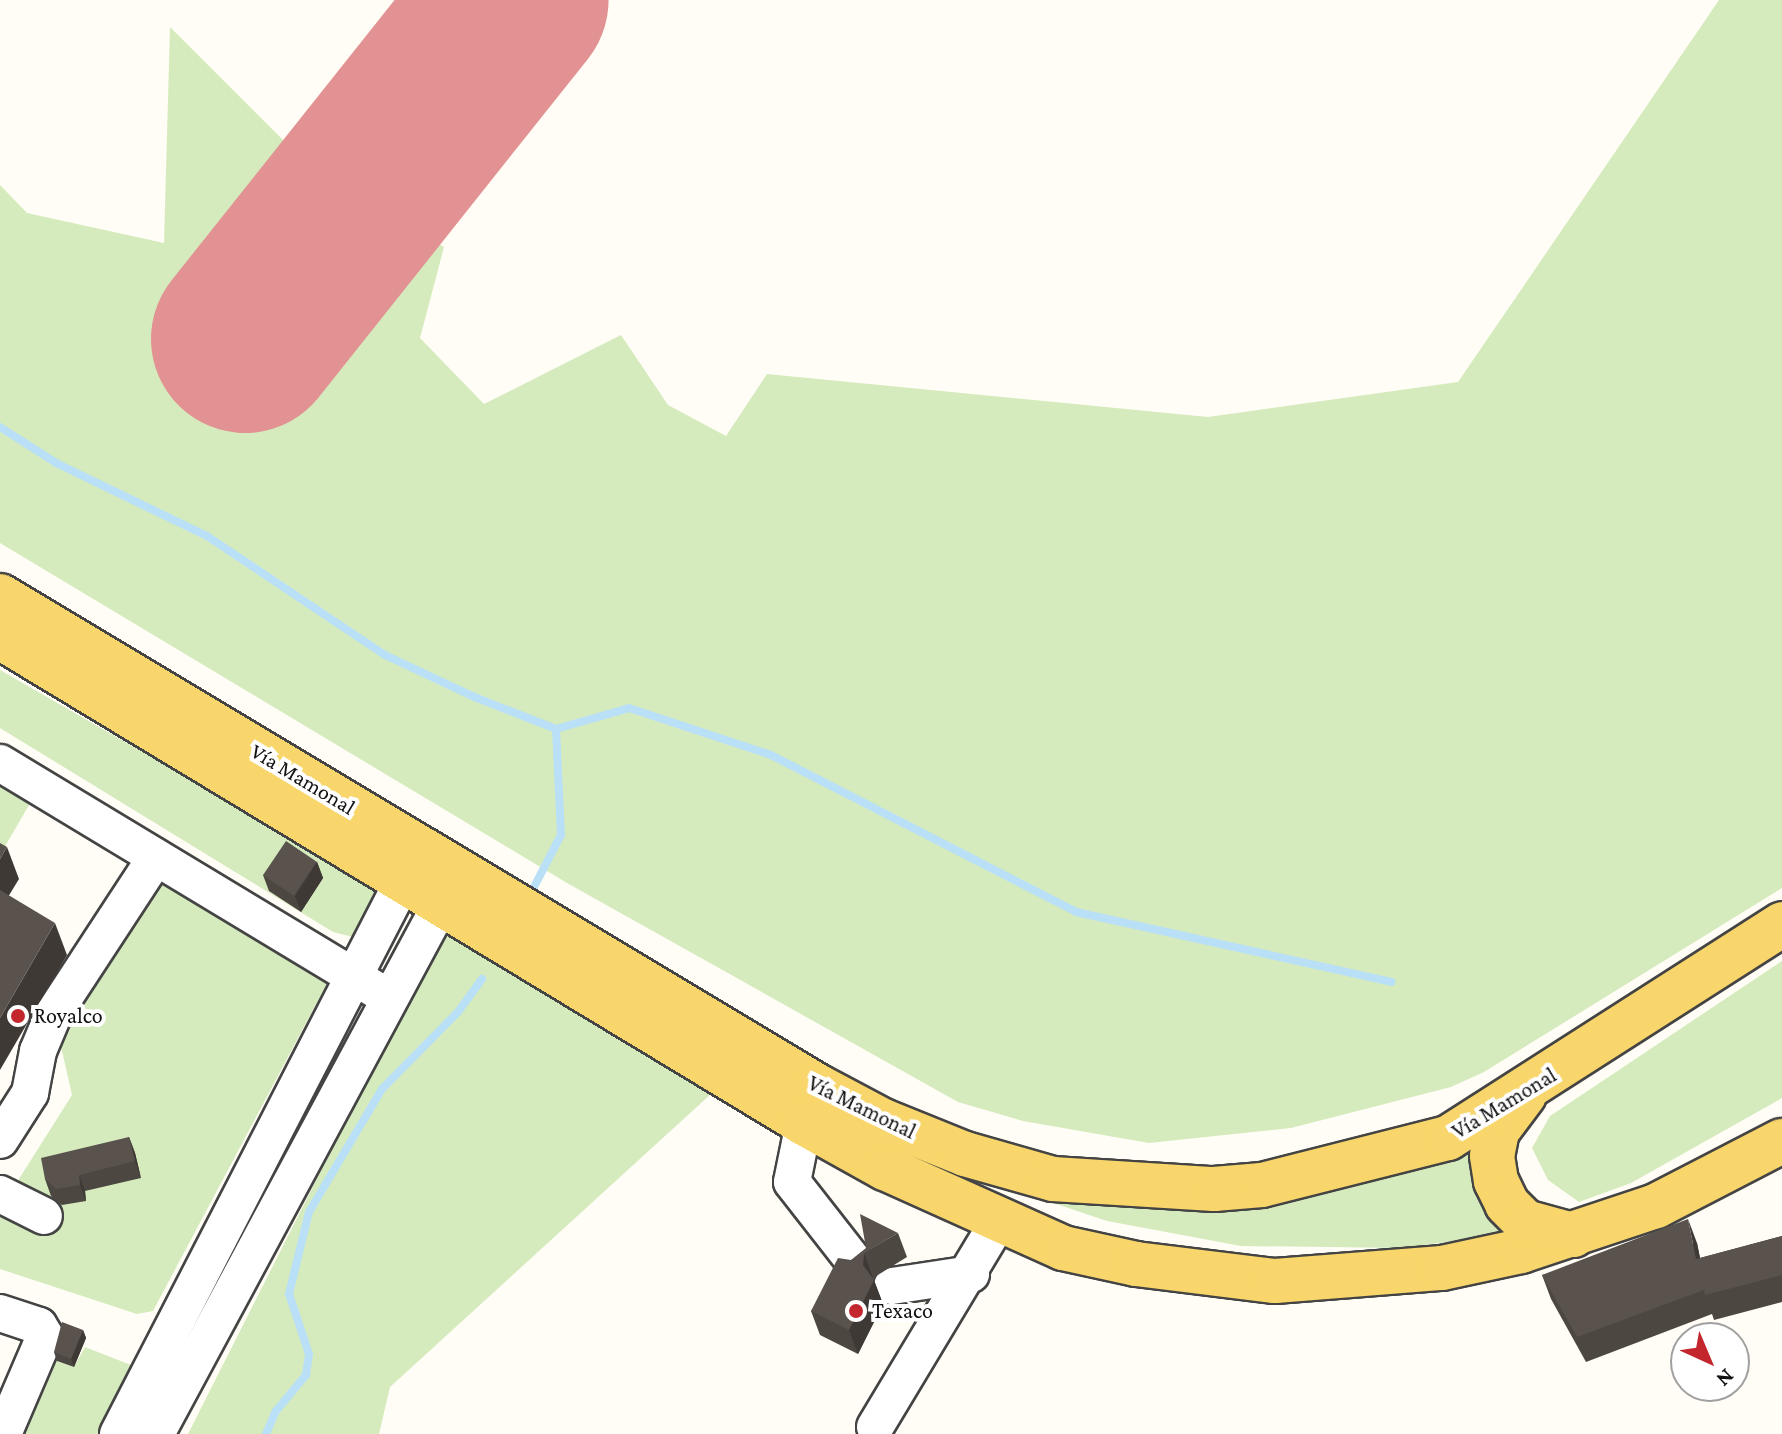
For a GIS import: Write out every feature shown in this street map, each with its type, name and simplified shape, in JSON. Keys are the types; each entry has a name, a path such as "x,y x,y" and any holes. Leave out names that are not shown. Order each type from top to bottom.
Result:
{"main road":[{"name":"Vía Mamonal","path":"0,596 817,1086 883,1121 965,1154 1053,1179 1199,1189 1262,1185 1448,1138 1528,1091 1782,924"},
{"name":"Vía Mamonal","path":"0,637 440,906 804,1123 999,1221 1063,1248 1107,1258 1275,1281 1442,1268 1573,1235 1656,1206 1782,1141"},
{"path":"1528,1091 1497,1131 1492,1156 1496,1181 1507,1204 1525,1222 1573,1235"}],"lane":[{"path":"0,763 392,1000"},
{"path":"0,1140 30,1093 38,1051 54,1013 156,857"},
{"path":"118,1434 158,1352 356,978 402,883"},
{"path":"156,1434 440,906"},
{"path":"804,1123 792,1182 856,1264"},
{"path":"0,1194 44,1216"},
{"path":"875,1427 971,1274 999,1221"},
{"path":"892,1286 971,1274"},
{"path":"0,1313 39,1326 45,1336 3,1434"},
{"path":"158,1352 194,1366"}],"green space":[{"path":"1719,0 1782,0 1782,888 1484,1072 1451,1087 1291,1128 1149,1143 1023,1121 958,1102 567,883 0,543 0,185 27,213 164,243 170,27 310,167 444,247 420,338 484,404 621,335 668,405 726,436 767,374 1208,417 1458,382"},
{"path":"0,670 386,892 357,938 333,932 0,728"},
{"path":"0,771 36,793 0,855"},
{"path":"164,877 331,976 153,1311 137,1314 0,1269 0,1209 72,1095 60,1042"},
{"path":"443,929 711,1094 390,1387 379,1434 188,1434"},
{"path":"1782,961 1782,1098 1631,1183 1579,1202 1548,1180 1532,1148 1550,1116"},
{"path":"1472,1132 1478,1201 1509,1233 1403,1248 1241,1246 1107,1221 886,1147 1118,1196"},
{"path":"85,1347 136,1367 107,1434 18,1434 44,1357 74,1367"}],"building":[{"path":"286,841 317,862 294,896 263,875"},
{"path":"0,843 7,847 0,859"},
{"path":"0,890 55,923 0,1018"},
{"path":"129,1137 135,1161 79,1175 80,1185 56,1189 45,1179 41,1158"},
{"path":"860,1214 898,1233 864,1253 863,1265 874,1280 849,1330 811,1311 838,1258 851,1260 866,1248"},
{"path":"1688,1219 1696,1259 1782,1236 1782,1275 1705,1295 1704,1290 1577,1337 1542,1275"},
{"path":"62,1322 83,1330 71,1359 54,1352"}],"waterway":[{"path":"0,427 56,463 207,536 385,655 477,698 556,729 629,708 771,755 1076,912 1391,982"},
{"path":"534,887 561,835 556,729"},
{"path":"266,1434 276,1411 306,1375 309,1354 289,1294 309,1212 382,1089 458,1012 482,979"}],"runway":[{"path":"245,339 515,0"}],"place":[{"name":"Royalco","path":"18,1016"},
{"name":"Texaco","path":"856,1311"}]}
